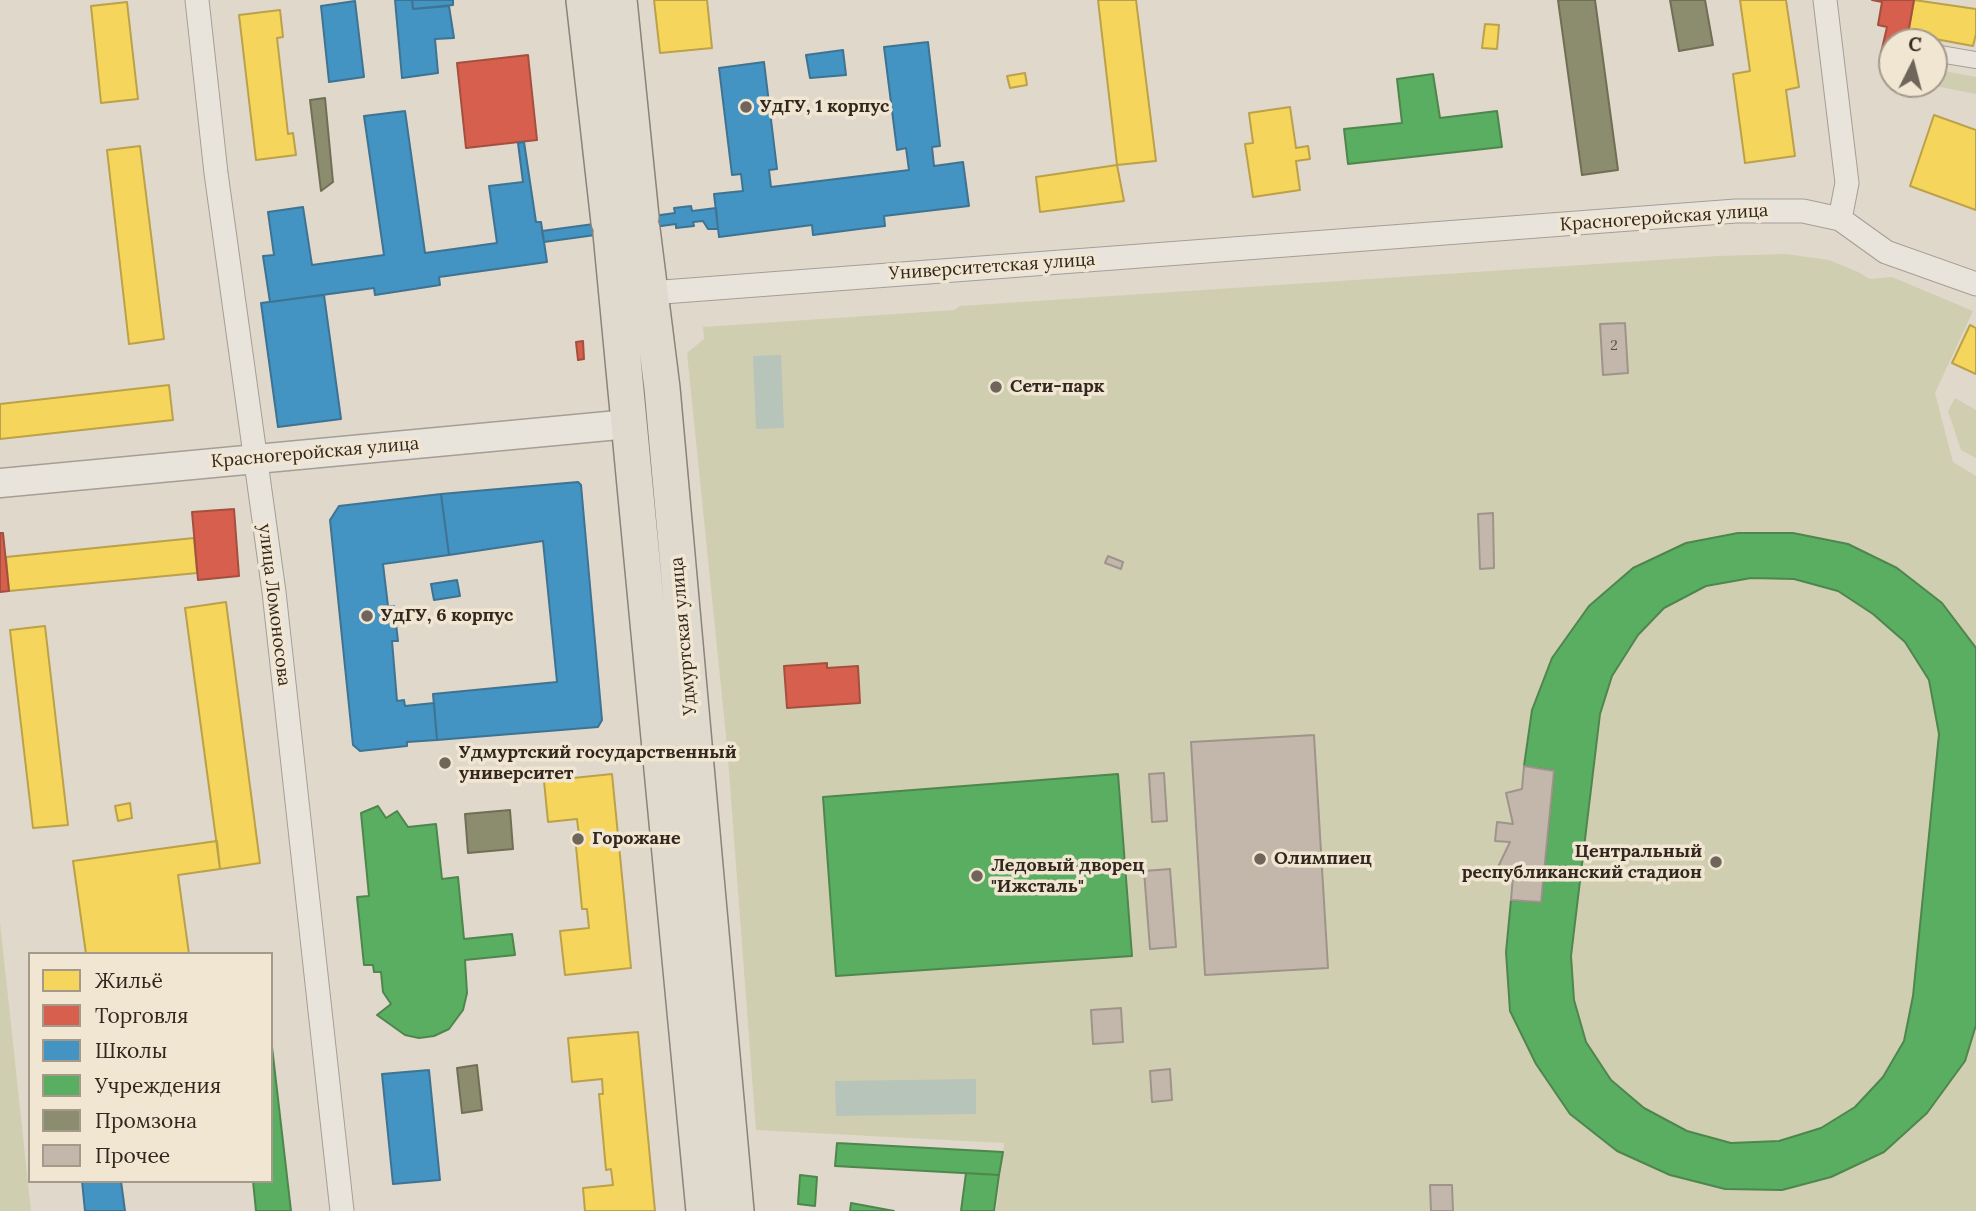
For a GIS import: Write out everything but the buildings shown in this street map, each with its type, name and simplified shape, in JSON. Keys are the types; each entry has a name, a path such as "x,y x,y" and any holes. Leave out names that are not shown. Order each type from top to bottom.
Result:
{"main road":[{"name":"Удмуртская улица","path":"584,0 626,225 650,293 662,388 696,956 704,1211"},
{"name":"Удмуртская улица","path":"619,0 629,424 696,956 736,1211"}],"street":[{"name":"улица Ломоносова","path":"197,0 209,125 274,592 342,1211"},
{"path":"1825,0 1847,183 1840,219"},
{"path":"1948,55 1976,60"},
{"name":"Красногеройская улица","path":"1335,242 1736,211 1803,211 1840,219 1886,252 1976,284"},
{"name":"Университетская улица","path":"650,293 1335,242"},
{"name":"Красногеройская улица","path":"0,482 629,424"}],"shaded area":[{"path":"1948,72 1976,77 1976,94 1948,89"},
{"path":"1786,254 1829,260 1870,279 1892,277 1973,311 1935,393 1953,462 1976,476 1976,1211 996,1211 1004,1143 756,1130 727,746 687,353 704,339 703,327 954,310 960,306 1718,256"},
{"path":"781,355 784,428 756,429 753,356"},
{"path":"1955,398 1976,410 1976,458 1961,450 1948,411"},
{"path":"0,922 16,1071 31,1211 0,1211"},
{"path":"976,1079 976,1114 836,1116 835,1081"}],"place":[{"name":"УдГУ, 1 корпус","path":"746,107"},
{"name":"Сети-парк","path":"996,387"},
{"name":"УдГУ, 6 корпус","path":"367,616"},
{"name":"Удмуртский государственный университет","path":"445,763"},
{"name":"Горожане","path":"578,839"},
{"name":"Олимпиец","path":"1260,859"},
{"name":"Центральный республиканский стадион","path":"1716,862"},
{"name":"Ледовый дворец \"Ижсталь\"","path":"977,876"}]}
